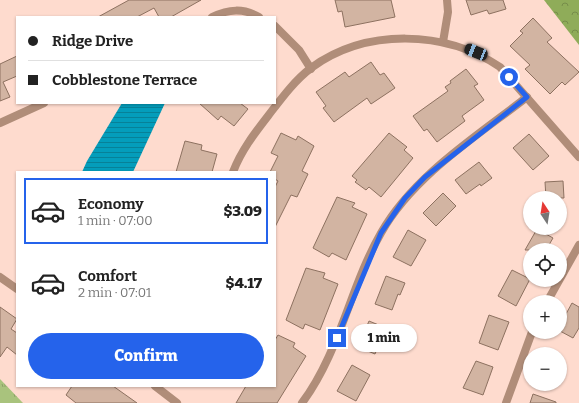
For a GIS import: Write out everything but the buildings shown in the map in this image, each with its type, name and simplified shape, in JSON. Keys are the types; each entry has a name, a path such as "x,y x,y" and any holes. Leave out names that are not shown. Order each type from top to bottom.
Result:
{"street":[{"path":"443,42 448,12 447,0"},
{"path":"214,16 227,11 242,10 257,16"},
{"path":"276,27 299,50 311,69"},
{"path":"233,171 241,152 252,136 289,89 311,69 326,59 352,48 380,40 408,39 443,42 462,47 488,59 500,67 579,157"},
{"path":"302,403 326,366 371,253 392,215 425,177 527,97"},
{"path":"0,123 42,104"},
{"path":"551,295 579,245"},
{"path":"0,277 16,288"},
{"path":"506,403 529,339"},
{"path":"156,387 177,403"}],"green space":[{"path":"544,0 579,0 579,45"},
{"path":"0,379 23,403 0,403"}],"water":[{"path":"121,104 165,104 133,171 82,171"}],"route":[{"path":"337,338 371,253 392,215 405,198 425,177 527,97 509,77"}]}
